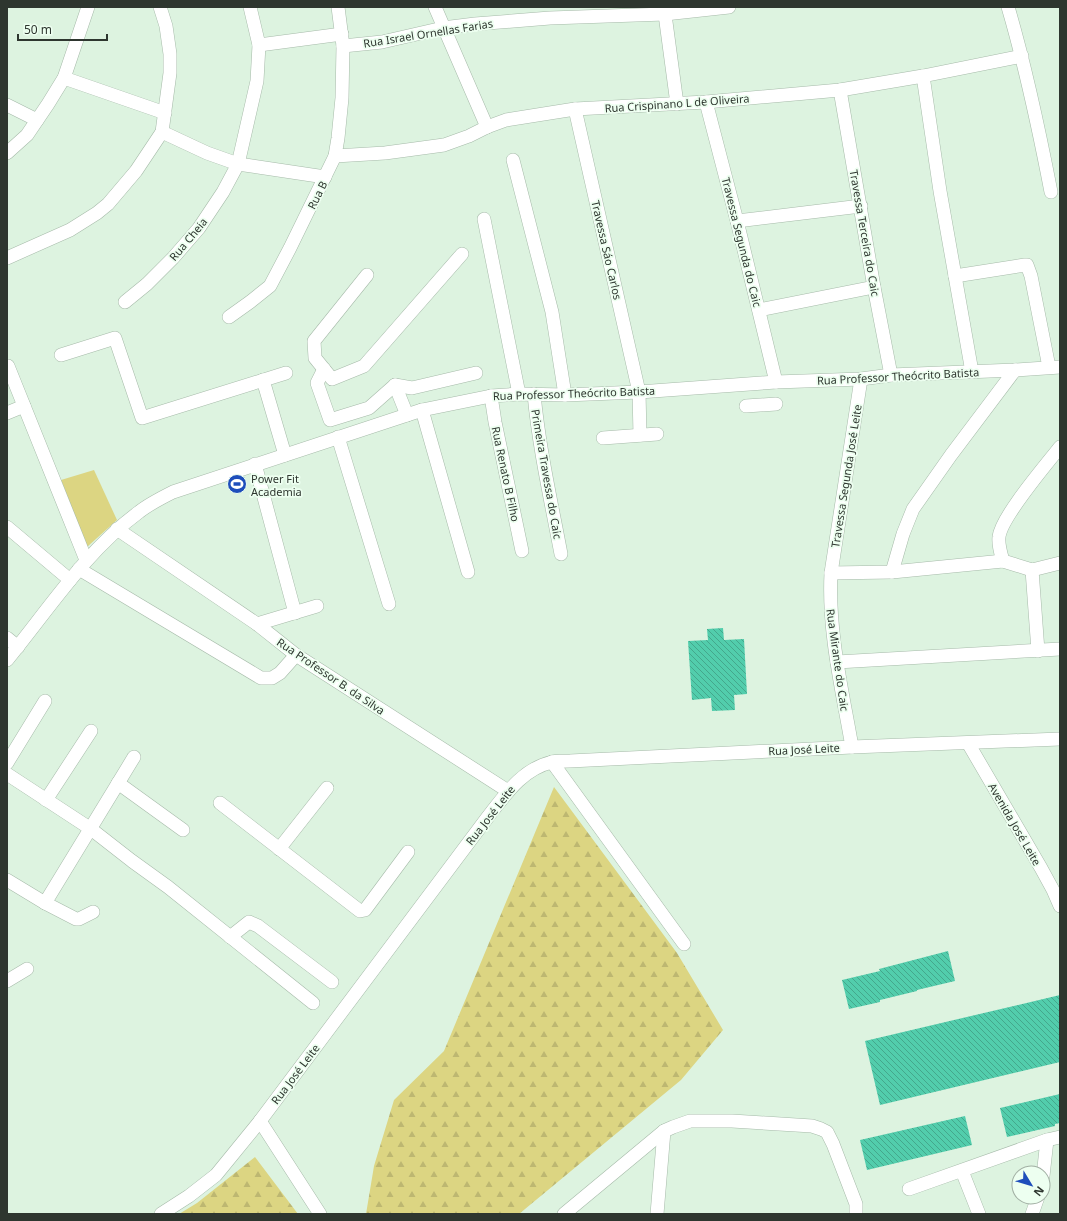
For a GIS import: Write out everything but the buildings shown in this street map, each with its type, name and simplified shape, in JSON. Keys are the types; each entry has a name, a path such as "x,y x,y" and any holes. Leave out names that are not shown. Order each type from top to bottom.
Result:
{"street":[{"path":"7,153 27,135 64,78 88,7"},
{"path":"7,258 70,230 97,213 108,204 136,171 162,132 170,73 170,54 166,26 160,7"},
{"name":"Rua Cheia","path":"125,302 147,284 173,258 199,228 223,192 238,164 256,81 259,45 250,7"},
{"name":"Rua B","path":"229,316 270,286 326,177 335,156 342,98 343,40 338,7"},
{"path":"435,7 487,127"},
{"name":"Rua Israel Ornellas Farias","path":"259,45 343,40 382,42 443,28 475,24 665,10 729,7"},
{"path":"1008,7 1022,56 1051,192"},
{"path":"665,10 678,104"},
{"name":"Rua Crispinano L de Oliveira","path":"335,156 385,153 444,145 469,136 487,127 520,117 575,109 706,102 840,90 924,76 1022,56"},
{"path":"924,76 940,191 972,372"},
{"path":"64,78 165,113"},
{"name":"Travessa Terceira do Caic","path":"840,90 874,288 891,375"},
{"name":"Travessa Segunda do Caic","path":"706,102 737,221 776,382"},
{"path":"7,105 37,120"},
{"name":"Travessa Sáo Carlos","path":"575,109 639,392 640,435"},
{"path":"162,132 207,154 238,164 326,177"},
{"path":"513,160 552,312 565,395"},
{"path":"737,221 861,206"},
{"path":"484,219 519,394"},
{"path":"367,275 314,341 315,358 332,379 364,366 462,254"},
{"path":"955,276 1025,264 1027,265 1055,367"},
{"path":"759,310 874,288"},
{"path":"61,355 115,338 142,418 286,373"},
{"path":"8,366 82,564 261,678 272,678 280,673 296,655"},
{"name":"Rua Professor Theócrito Batista","path":"7,660 82,564 117,529 140,511 173,492 422,410 491,396 519,394 565,395 639,392 776,382 861,379 891,375 1055,367"},
{"path":"324,369 317,383 330,420 369,408 395,386 412,388 476,373"},
{"path":"892,572 903,534 913,509 951,455 1015,370"},
{"name":"Travessa Segunda José Leite","path":"831,573 861,379"},
{"path":"263,380 285,455"},
{"path":"755,384 751,406 776,404"},
{"path":"395,386 406,415"},
{"name":"Primeira Travessa do Caic","path":"534,394 536,415 561,554"},
{"name":"Rua Renato B Filho","path":"491,396 494,422 522,552"},
{"path":"7,412 24,406"},
{"path":"422,410 468,572"},
{"path":"603,438 657,434"},
{"path":"338,438 389,604"},
{"path":"1003,562 999,538 1002,526 1023,494 1060,447"},
{"path":"255,464 295,613"},
{"path":"7,527 70,580"},
{"name":"Rua Professor B. da Silva","path":"117,529 257,624 296,655 508,791"},
{"path":"831,573 892,572 1003,562 1032,570 1060,563"},
{"path":"1032,570 1038,651"},
{"name":"Rua Mirante do Caic","path":"831,573 830,595 832,626 852,747"},
{"path":"257,624 317,606"},
{"path":"7,638 18,647"},
{"path":"837,662 1060,649"},
{"path":"7,763 44,701"},
{"path":"46,800 91,731"},
{"name":"Rua José Leite","path":"161,1214 189,1196 216,1175 260,1121 508,791 521,778 530,772 552,762 852,747 1060,739"},
{"name":"Avenida José Leite","path":"968,743 1041,868 1060,906"},
{"path":"45,903 134,757"},
{"path":"552,762 684,944"},
{"path":"7,774 90,829 132,862 168,887 314,1003"},
{"path":"118,783 182,830"},
{"path":"280,849 328,788"},
{"path":"220,804 363,912 408,852"},
{"path":"7,880 45,903 76,919 79,919 92,912"},
{"path":"230,937 249,922 254,924 332,982"},
{"path":"7,981 27,968"},
{"path":"260,1121 320,1214"},
{"path":"564,1214 664,1131 690,1121 739,1121 812,1126 827,1132 856,1204 856,1214"},
{"path":"658,1214 664,1131"},
{"path":"909,1190 1054,1138"},
{"path":"1046,1165 1054,1138"},
{"path":"962,1170 979,1214"}],"green space":[{"path":"94,470 117,520 87,547 61,480"},
{"path":"554,787 677,953 723,1030 681,1080 519,1214 366,1214 374,1166 394,1100 444,1051"},
{"path":"255,1157 298,1214 179,1214 197,1203"}],"place":[{"name":"Power Fit Academia","path":"237,484"}]}
